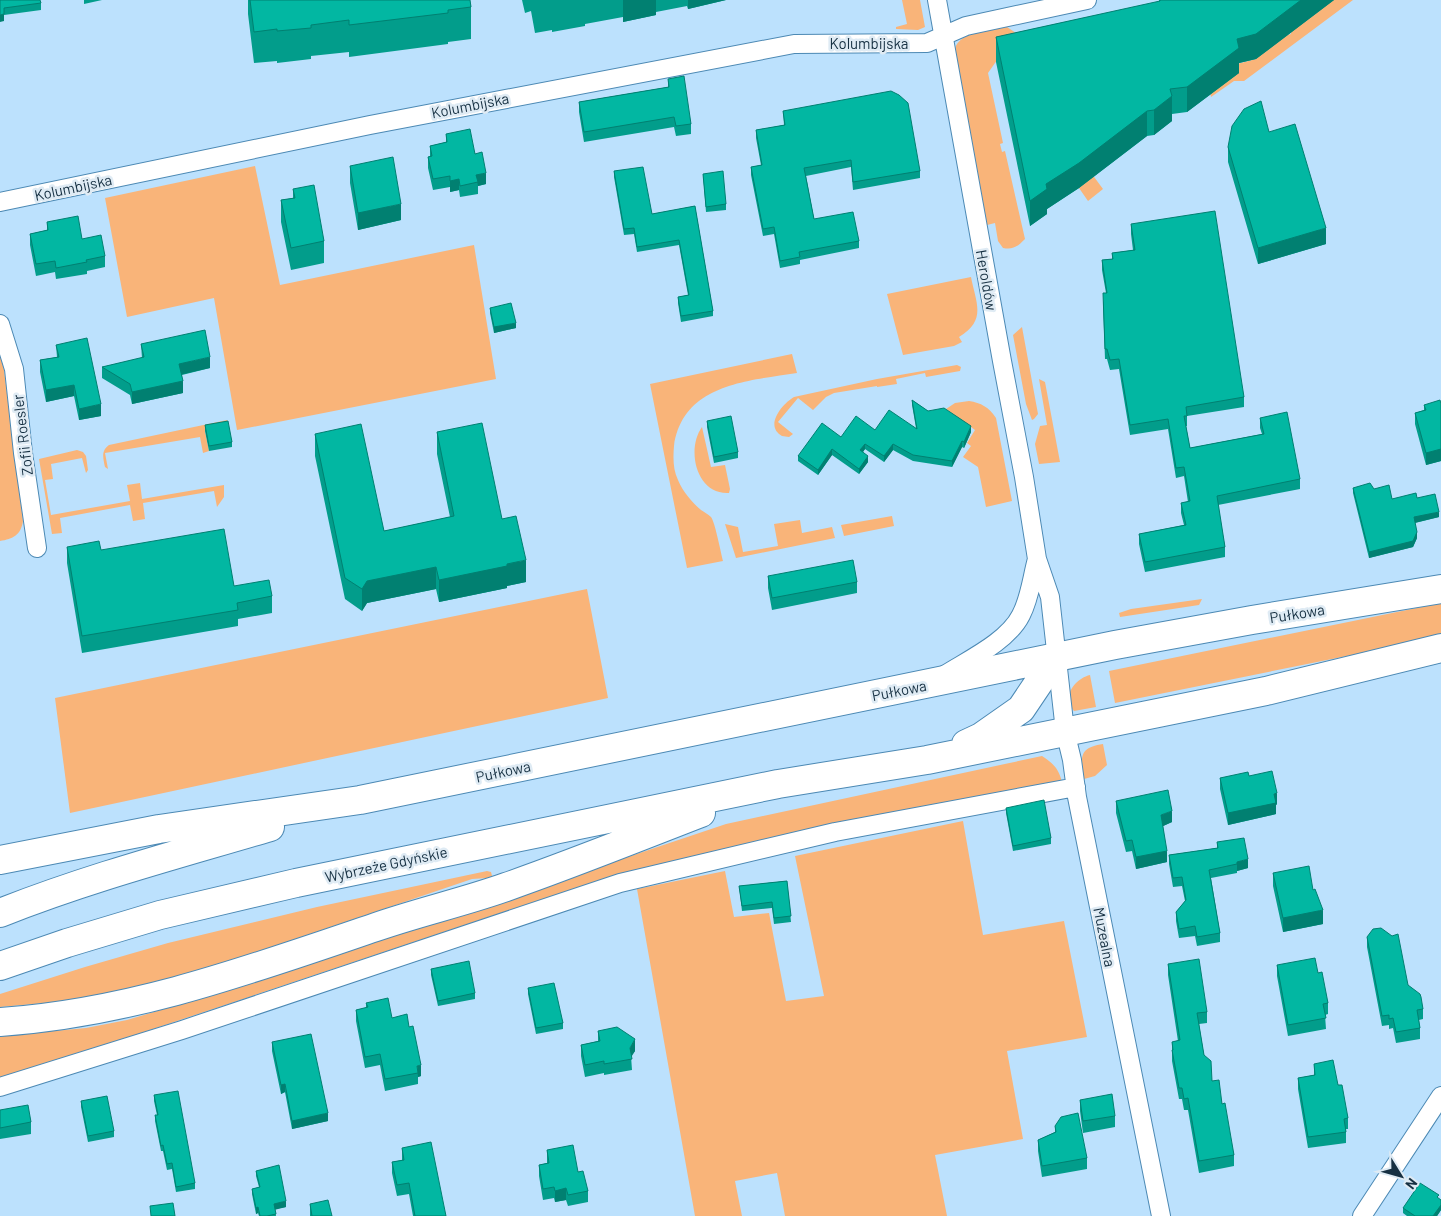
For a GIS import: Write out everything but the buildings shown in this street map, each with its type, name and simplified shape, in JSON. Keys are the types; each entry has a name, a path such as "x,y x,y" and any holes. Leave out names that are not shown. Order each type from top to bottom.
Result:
{"highway":[{"name":"Pułkowa","path":"360,800 1056,657 1252,620 1441,589"},
{"path":"0,1022 58,1016 103,1008 160,996 210,982 400,919 505,887 778,784 927,760 1266,691 1441,648"},
{"path":"927,760 982,737 1021,709 1056,657"},
{"name":"Wybrzeże Gdyńskie","path":"0,966 104,931 219,901 517,837 778,784"},
{"path":"0,860 159,829 360,800"},
{"path":"0,913 37,898 115,872 360,800"}],"street":[{"name":"Heroldów","path":"937,0 942,36 1026,487 1037,559 1050,597 1056,657"},
{"name":"Kolumbijska","path":"0,202 370,125 794,44 927,42 966,26 1087,0"},
{"name":"Zofii Roesler","path":"0,324 14,369 36,548"},
{"name":"Heroldów","path":"933,683 989,647 1014,625 1022,614 1037,559"},
{"name":"Muzealna","path":"1056,657 1065,731 1161,1216"},
{"path":"0,1087 182,1030 620,883 835,832 1076,787"},
{"path":"1362,1216 1441,1096"}],"shaded area":[{"path":"902,0 920,0 925,27 918,30 896,29 896,27 907,24"},
{"path":"1332,0 1353,0 1244,81 1234,81 1211,97 1209,87 1237,64 1256,59 1279,37 1291,34 1290,29"},
{"path":"1007,27 1016,33 988,73 1003,143 1000,144 1002,152 1005,151 1025,239 1016,247 1003,248 998,241 995,223 987,225 955,49 958,43 969,35"},
{"path":"1077,154 1103,189 1088,201 1079,188"},
{"path":"255,166 280,285 474,245 496,379 237,430 214,298 127,317 105,198"},
{"path":"971,277 977,310 973,324 968,331 959,337 962,342 954,346 903,355 887,294"},
{"path":"1022,327 1038,414 1032,420 1026,404 1013,335"},
{"path":"792,354 797,373 738,383 720,389 704,398 690,410 680,425 674,446 676,476 682,489 691,500 713,520 723,561 687,568 650,384"},
{"path":"0,356 4,370 23,521 16,536 0,541"},
{"path":"957,365 961,367 960,371 926,377 925,373 896,379 897,384 834,393 826,397 813,410 798,398 778,422 793,434 789,437 782,436 775,427 775,421 780,410 794,397 877,379"},
{"path":"1039,379 1045,382 1060,462 1039,464 1035,444 1040,426 1047,425"},
{"path":"969,401 984,406 996,418 1012,501 986,507 978,467 963,457 971,446 967,443 975,430 946,409 955,403"},
{"path":"227,420 228,426 205,431 209,451 203,453 200,437 105,453 108,469 105,467 103,457 106,447 109,445"},
{"path":"702,427 711,467 725,465 730,489 729,493 718,492 709,487 697,469 695,447 697,436"},
{"path":"77,450 83,452 86,456 88,470 86,473 82,458 51,464 53,479 45,480 51,515 130,501 127,485 140,483 142,499 224,485 224,497 217,507 214,491 143,503 145,519 133,521 130,505 60,518 62,533 52,534 39,459"},
{"path":"892,516 894,526 844,536 841,525"},
{"path":"800,520 802,533 832,527 835,538 736,558 725,524 738,527 743,552 778,546 774,524"},
{"path":"587,589 608,698 70,813 55,698"},
{"path":"1202,599 1199,605 1120,617 1119,613 1131,609"},
{"path":"1441,603 1441,637 1115,703 1109,671"},
{"path":"1090,675 1096,707 1074,711 1070,706 1069,700 1071,690 1079,680"},
{"path":"1103,744 1107,765 1095,776 1084,779 1082,759 1085,751"},
{"path":"1042,756 1055,767 1062,782 672,861 597,881 0,1079 0,1036 86,1028 127,1020 252,983 726,824"},
{"path":"963,821 983,935 1064,921 1087,1037 1007,1051 1023,1139 935,1155 947,1216 785,1216 777,1173 735,1181 742,1216 695,1216 637,889 725,871 734,917 769,913 786,1001 824,996 795,856"},
{"path":"487,871 491,872 492,876 472,879 204,970 123,991 68,1001 0,1007 0,994 168,943 317,907"}]}
